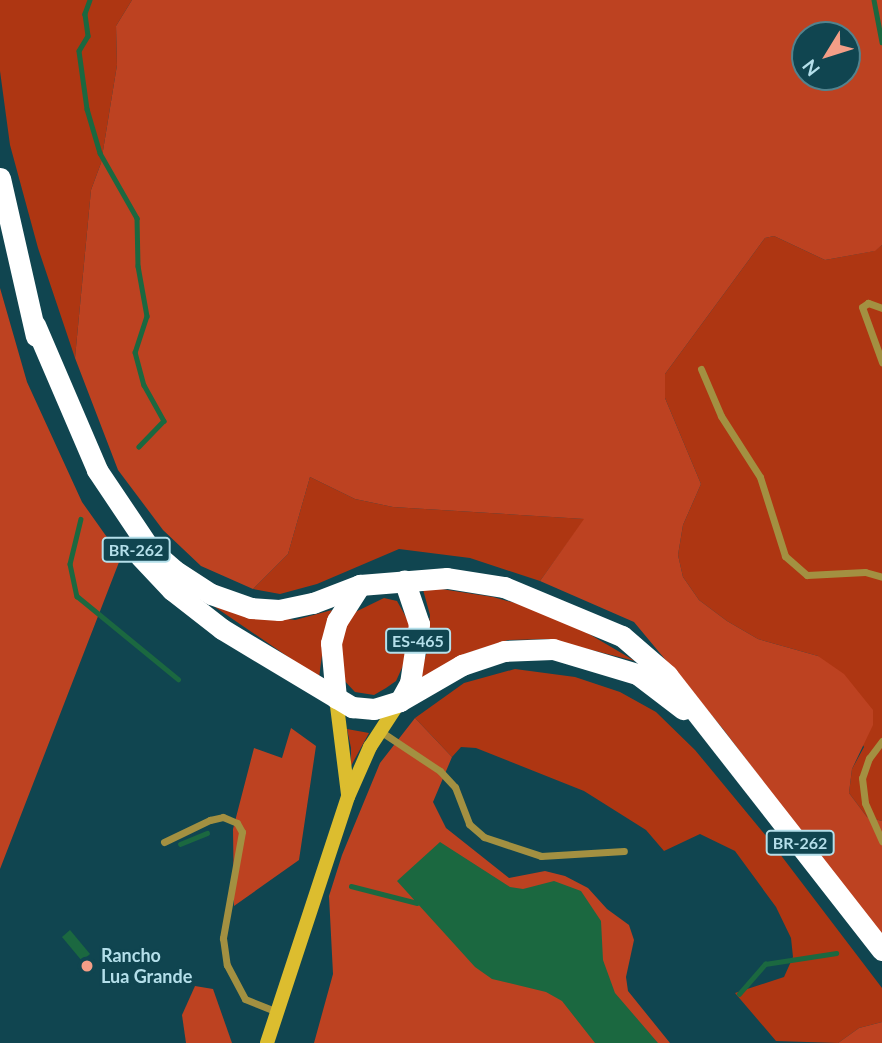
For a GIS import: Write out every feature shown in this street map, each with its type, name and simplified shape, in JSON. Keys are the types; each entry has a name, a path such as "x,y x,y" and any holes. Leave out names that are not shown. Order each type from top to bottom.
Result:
{"highway":[{"name":"BR-262","path":"0,178 49,396 72,447 108,510 145,562 222,629 352,707 374,709 400,701 461,666 504,651 553,649 637,674 718,737"},
{"name":"BR-262","path":"34,325 97,470 150,549 174,570 211,594 251,608 293,609 360,585 447,578 504,587 622,636 667,675 882,950"},
{"name":"ES-465","path":"400,701 410,683 419,624 404,580"},
{"name":"ES-465","path":"336,698 331,643 337,621 360,585"}],"main road":[{"name":"ES-465","path":"336,698 348,797"},
{"name":"ES-465","path":"267,1043 348,797 380,732 400,701"}],"street":[{"path":"882,308 869,303 862,307 882,362"},
{"path":"701,369 720,416 760,477 785,556 807,575 865,572 882,577"},
{"path":"380,732 440,771 455,787 469,824 484,837 541,856 624,851"},
{"path":"882,741 869,758 862,778 865,803 882,841"},
{"path":"164,842 210,820 223,817 237,823 242,832 223,939 227,965 245,999 277,1012"}],"shaded area":[{"path":"0,0 132,0 116,26 117,65 101,163 91,190 75,358 38,248 10,145 0,71"},
{"path":"132,0 882,0 882,245 875,251 825,260 774,236 765,238 665,374 665,398 701,484 683,525 678,555 683,577 699,600 727,621 758,639 818,656 844,674 873,710 873,725 852,769 849,793 867,817 882,821 882,939 723,729 634,622 540,581 584,519 393,507 355,499 310,477 288,554 253,589 201,566 163,530 118,470 75,358 91,190 101,163 117,65 116,26"},
{"path":"774,236 825,260 874,251 882,245 882,821 867,817 849,793 852,769 864,747 818,656 758,639 727,621 699,600 683,577 678,555 683,525 701,484 665,398 665,374 765,238"},
{"path":"0,288 27,382 82,502 121,557 0,869"},
{"path":"310,477 355,499 393,507 585,519 540,581 470,558 399,549 317,584 280,594 253,589 288,554"},
{"path":"174,579 253,614 295,620 332,610 326,624 319,678"},
{"path":"422,586 493,597 555,614 635,661 548,639 508,640 462,655 417,682 427,652 430,615"},
{"path":"384,598 397,601 411,626 406,659 396,681 386,688 374,695 355,692 341,677 342,633 349,615"},
{"path":"515,669 575,677 620,692 656,712 695,750 767,837 882,988 882,1022 859,1028 838,1043 776,1041 735,993 784,977 793,957 791,938 776,907 735,851 700,834 664,851 646,830 584,791 476,748 461,747 452,757 415,718 464,683"},
{"path":"415,718 452,757 433,802 446,828 509,878 545,871 565,876 588,888 607,909 629,925 634,940 626,977 628,991 670,1043 314,1043 333,974 329,896 342,855 380,763"},
{"path":"291,728 316,746 299,860 234,906 233,829 254,748 282,758"},
{"path":"347,729 369,733 351,766 351,748"},
{"path":"440,842 510,887 523,889 554,881 581,891 601,921 603,960 615,993 658,1043 595,1043 562,1001 546,992 492,979 475,967 397,881"},
{"path":"70,930 90,954 82,961 62,937"},
{"path":"195,986 213,989 232,1043 186,1043 182,1015"},
{"path":"882,1022 882,1043 838,1043 859,1028"}],"waterway":[{"path":"90,0 85,14 88,36 79,51 87,109 100,153 137,218 138,266 147,316 135,352 144,385 164,421 139,447"},
{"path":"874,0 882,42"},
{"path":"81,519 70,564 77,596 178,679"},
{"path":"180,844 207,833"},
{"path":"351,886 417,903"},
{"path":"739,994 765,964 836,953"}],"place":[{"name":"Rancho Lua Grande","path":"87,966"}]}
